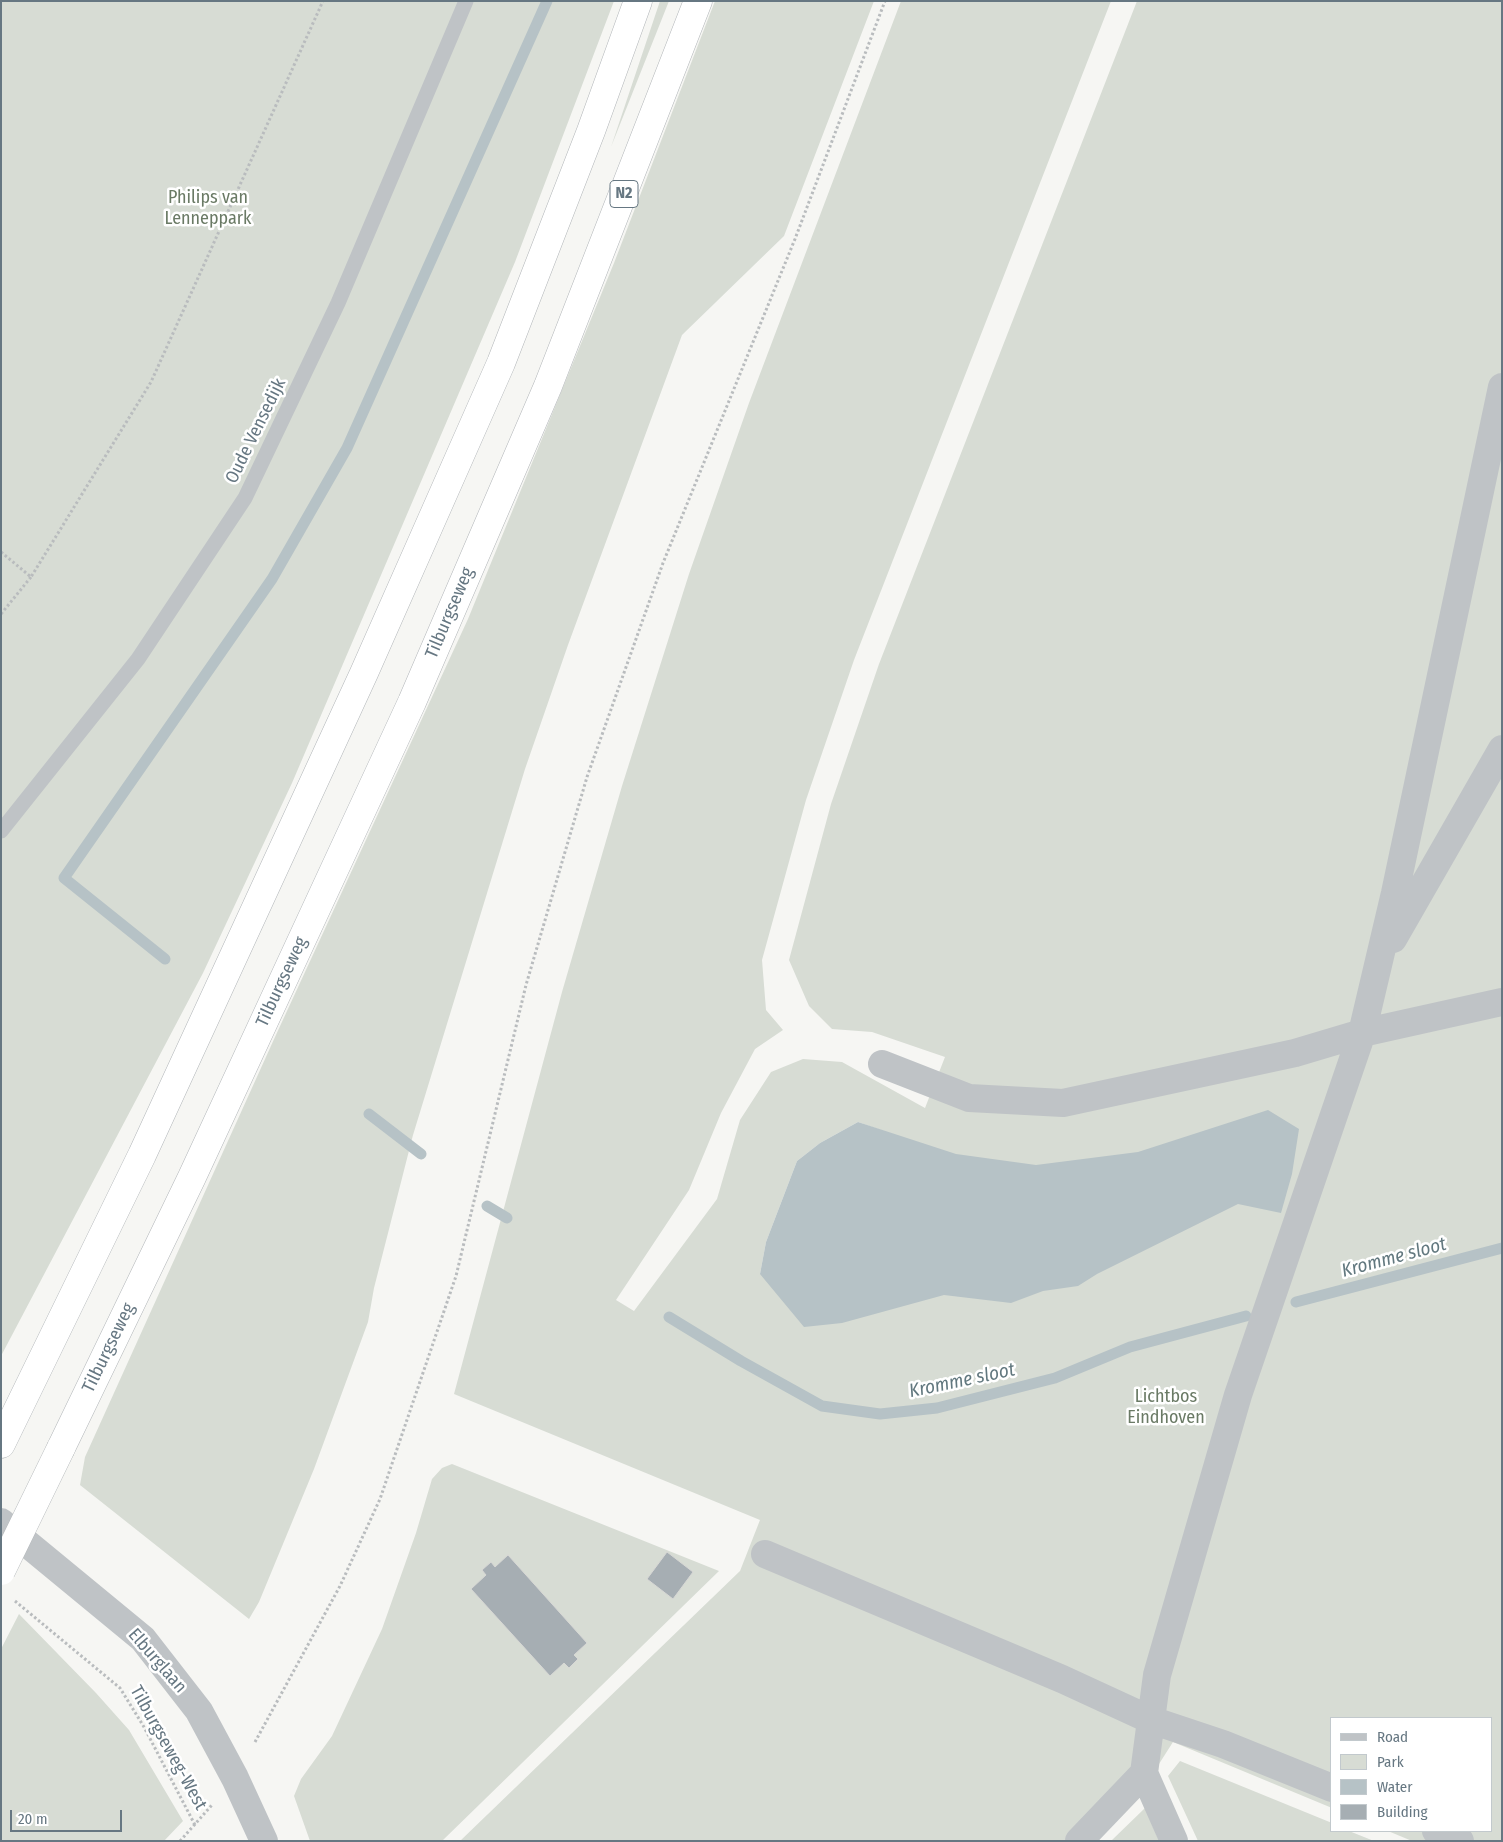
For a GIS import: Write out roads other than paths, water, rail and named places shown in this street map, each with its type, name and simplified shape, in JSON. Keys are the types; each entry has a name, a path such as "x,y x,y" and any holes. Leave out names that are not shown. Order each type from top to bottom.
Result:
{"highway":[{"path":"1,1444 142,1155 356,691 501,363 588,140 638,1"},
{"name":"Tilburgseweg","path":"5,1583 62,1448 196,1168 412,702 548,386 698,1"}],"street":[{"path":"1174,1841 1144,1773 1157,1675 1238,1394 1362,1034 1502,387"},
{"path":"1378,964 1502,749"},
{"path":"882,1064 969,1098 1063,1103 1295,1053 1362,1034 1502,1002"},
{"name":"Elburglaan","path":"1,1522 143,1639 199,1711 235,1778 264,1841"},
{"path":"765,1554 1062,1679 1151,1720 1222,1744 1330,1787"},
{"path":"1078,1841 1144,1773"},
{"path":"1438,1832 1460,1841"}],"lane":[{"name":"Oude Vensedijk","path":"1,831 138,659 245,498 338,303 466,1"}],"water":[{"path":"1268,1110 1299,1129 1292,1174 1281,1213 1238,1204 1097,1274 1078,1286 1043,1291 1011,1303 944,1295 842,1323 804,1327 760,1274 766,1242 797,1161 820,1143 858,1122 956,1154 1036,1165 1138,1152"}],"waterway":[{"path":"165,959 64,878 272,579 347,448 547,1"},
{"path":"369,1114 421,1154"},
{"name":"Kromme sloot","path":"487,1206 507,1218"},
{"name":"Kromme sloot","path":"1296,1302 1502,1248"},
{"name":"Kromme sloot","path":"669,1317 741,1361 822,1406 880,1414 937,1408 1055,1378 1130,1347 1246,1316"}],"park label":[{"name":"Philips van Lenneppark","path":"208,208"},
{"name":"Lichtbos Eindhoven","path":"1166,1407"}]}
